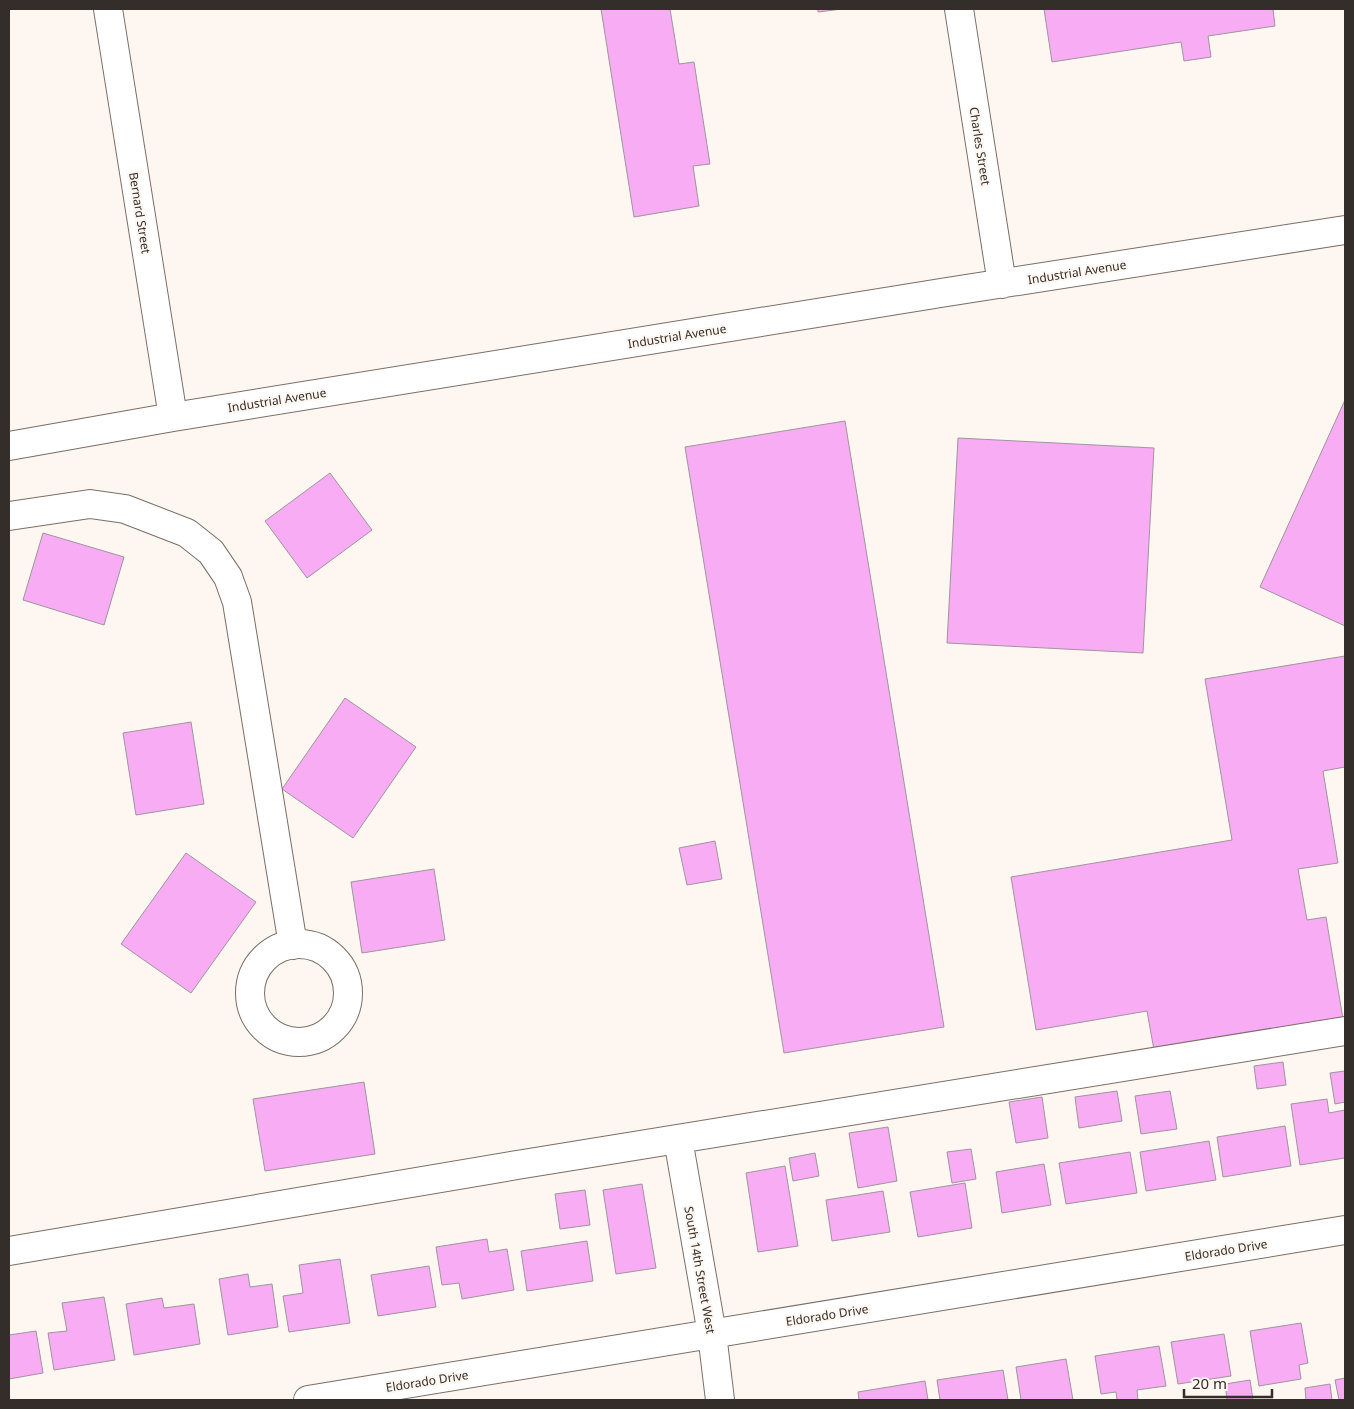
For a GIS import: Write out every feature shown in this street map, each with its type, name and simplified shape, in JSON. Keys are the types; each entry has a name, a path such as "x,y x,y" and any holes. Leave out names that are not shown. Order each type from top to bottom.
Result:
{"street":[{"name":"Bernard Street","path":"108,9 172,417"},
{"name":"Charles Street","path":"959,9 1002,284"},
{"name":"Industrial Avenue","path":"9,446 172,417 1345,230"},
{"path":"9,516 90,504 125,509 188,533 211,552 228,576 237,602 293,945"},
{"path":"9,1251 678,1139 1345,1031"},
{"name":"South 14th Street West","path":"678,1139 712,1334 720,1400"},
{"name":"Eldorado Drive","path":"308,1400 1345,1230"}],"building":[{"path":"601,9 670,9 679,64 694,62 710,164 693,166 699,206 634,217"},
{"path":"818,9 842,9 818,12"},
{"path":"1044,9 1273,9 1275,26 1208,36 1211,57 1184,61 1181,42 1052,62"},
{"path":"1345,400 1345,626 1260,587"},
{"path":"845,421 944,1027 784,1053 685,447"},
{"path":"958,438 1154,448 1143,653 947,643"},
{"path":"330,473 372,530 307,578 265,521"},
{"path":"43,533 124,557 104,625 23,600"},
{"path":"1345,656 1345,767 1323,771 1338,863 1298,869 1307,920 1326,917 1343,1019 1154,1050 1147,1011 1036,1030 1011,877 1232,840 1205,679"},
{"path":"345,698 416,747 353,838 282,789"},
{"path":"191,722 204,804 136,815 123,733"},
{"path":"715,841 722,879 687,885 679,848"},
{"path":"186,853 256,902 191,993 121,944"},
{"path":"434,869 445,940 362,953 351,882"},
{"path":"1283,1062 1286,1085 1257,1089 1254,1066"},
{"path":"1345,1071 1345,1102 1335,1104 1330,1073"},
{"path":"364,1082 375,1154 265,1171 253,1099"},
{"path":"1117,1091 1122,1121 1079,1128 1075,1097"},
{"path":"1170,1091 1177,1129 1141,1134 1135,1096"},
{"path":"1042,1097 1048,1138 1016,1143 1009,1102"},
{"path":"1327,1099 1329,1113 1345,1110 1345,1158 1300,1165 1291,1104"},
{"path":"1285,1126 1291,1166 1223,1177 1217,1137"},
{"path":"888,1127 897,1181 858,1188 849,1133"},
{"path":"1209,1141 1216,1180 1146,1191 1140,1152"},
{"path":"971,1149 976,1179 952,1183 947,1152"},
{"path":"1130,1152 1137,1193 1066,1204 1059,1163"},
{"path":"815,1153 819,1176 793,1181 789,1158"},
{"path":"1044,1164 1051,1205 1002,1213 996,1172"},
{"path":"785,1166 798,1246 758,1252 746,1173"},
{"path":"965,1183 972,1228 918,1237 910,1192"},
{"path":"642,1184 656,1268 616,1274 603,1190"},
{"path":"585,1190 590,1225 560,1229 555,1194"},
{"path":"883,1191 890,1232 832,1241 826,1200"},
{"path":"487,1239 489,1252 507,1249 514,1290 462,1299 459,1283 442,1285 436,1247"},
{"path":"587,1241 593,1281 527,1291 521,1251"},
{"path":"340,1259 350,1323 289,1332 283,1296 303,1293 299,1265"},
{"path":"429,1266 436,1307 378,1316 371,1275"},
{"path":"248,1274 250,1287 272,1284 278,1327 228,1335 219,1279"},
{"path":"104,1297 115,1360 54,1370 48,1333 67,1331 62,1303"},
{"path":"162,1298 164,1308 194,1304 200,1344 134,1355 126,1304"},
{"path":"1301,1323 1308,1363 1299,1365 1301,1379 1259,1386 1250,1331"},
{"path":"36,1331 43,1373 9,1379 9,1335"},
{"path":"1224,1334 1231,1376 1178,1384 1171,1342"},
{"path":"1159,1346 1166,1386 1137,1390 1138,1400 1117,1400 1116,1392 1101,1394 1095,1356"},
{"path":"1066,1359 1073,1400 1021,1400 1016,1367"},
{"path":"1003,1370 1008,1400 940,1400 937,1380"},
{"path":"1345,1378 1345,1400 1339,1400 1335,1380"},
{"path":"1250,1380 1253,1400 1227,1400 1225,1384"},
{"path":"925,1381 928,1400 859,1400 858,1392"},
{"path":"1330,1384 1332,1400 1306,1400 1305,1388"}]}
